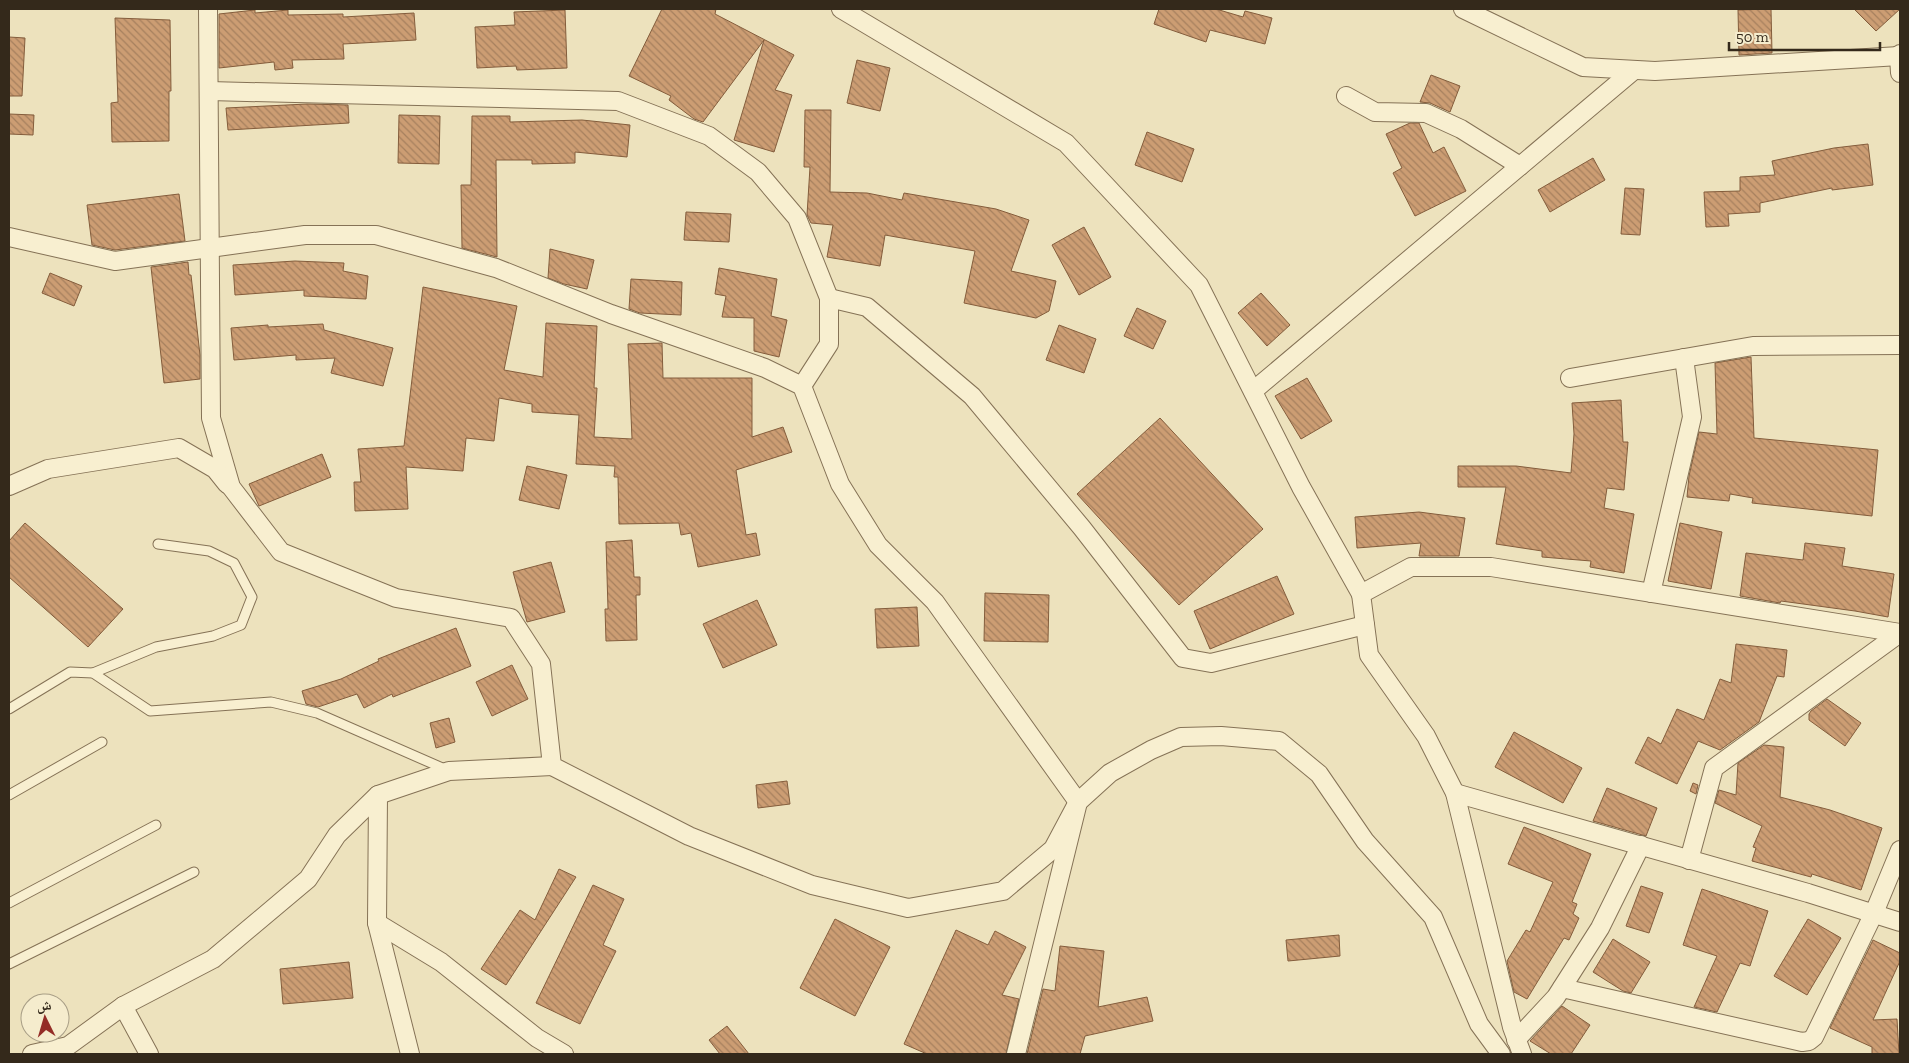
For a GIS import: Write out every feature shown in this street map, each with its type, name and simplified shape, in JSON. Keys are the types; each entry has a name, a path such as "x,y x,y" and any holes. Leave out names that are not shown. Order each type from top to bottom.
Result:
{"street":[{"path":"208,9 211,418 231,487 281,552"},
{"path":"841,9 1066,142 1199,285 1301,487 1361,594 1369,655 1426,736 1455,793 1512,1027 1519,1047"},
{"path":"1463,9 1583,67 1665,70 1900,61"},
{"path":"1253,391 1634,70"},
{"path":"209,91 618,101 709,136 758,172 797,218 829,298 829,344 802,386"},
{"path":"1346,96 1376,112 1426,113 1461,129 1520,166"},
{"path":"9,238 115,260 305,234 376,235 496,268 611,314 765,368 802,386 840,484 878,545 935,602 1078,802 1016,1054"},
{"path":"829,298 867,307 972,396 1082,528 1183,658 1212,663 1365,624"},
{"path":"1570,378 1753,346 1900,345"},
{"path":"1651,593 1692,417 1684,358"},
{"path":"9,486 48,469 179,448 215,469 281,552 396,598 511,618 541,664 552,766"},
{"path":"1361,594 1411,567 1492,567 1900,633 1714,768 1689,860"},
{"path":"32,1054 68,1046 123,1006 213,959 308,879 337,835 378,795 449,771 552,766 698,840 812,884 908,908 1003,890 1053,849 1078,802 1110,773 1151,750 1181,737 1222,736 1279,741 1319,774 1365,840 1433,917 1479,1024 1501,1054"},
{"path":"1455,793 1808,893 1900,922"},
{"path":"378,795 377,923 410,1054"},
{"path":"1519,1047 1556,997 1600,928 1641,846"},
{"path":"1562,988 1802,1042 1809,1041 1814,1037 1874,914 1900,850"},
{"path":"377,923 441,962 536,1038 564,1054"},
{"path":"123,1006 150,1054"}],"lane":[{"path":"9,708 70,672 93,673 156,647 213,636 241,625 252,597 234,563 209,551 158,544"},
{"path":"93,673 150,711 271,702 317,712 449,771"},
{"path":"9,795 102,742"},
{"path":"9,903 156,825"},
{"path":"9,964 194,872"}],"building":[{"path":"662,9 716,9 715,14 794,55 775,90 792,95 774,152 734,140 764,40 703,122 694,119 669,100 671,96 629,76"},
{"path":"1159,9 1216,9 1243,17 1245,11 1272,18 1265,44 1210,30 1206,42 1154,24"},
{"path":"1771,9 1772,53 1739,55 1738,10"},
{"path":"1854,9 1900,9 1876,31"},
{"path":"255,10 255,13 288,10 288,15 343,14 343,17 414,13 416,40 343,44 344,59 292,60 293,68 275,70 274,62 219,68 219,14"},
{"path":"565,10 567,68 517,70 516,66 477,68 475,27 515,25 514,12"},
{"path":"115,18 170,20 171,91 169,91 169,141 112,142 111,103 118,102"},
{"path":"9,37 25,38 22,96 9,96"},
{"path":"857,60 890,68 880,111 847,103"},
{"path":"1431,75 1460,86 1450,112 1430,103 1420,102"},
{"path":"307,104 348,105 349,123 228,130 226,108"},
{"path":"805,110 831,110 830,192 867,193 902,200 904,193 996,209 1029,220 1011,271 1056,281 1049,311 1036,318 964,303 975,251 885,235 880,266 827,257 833,225 811,223 807,215 810,167 804,167"},
{"path":"9,114 34,115 33,135 9,134"},
{"path":"399,115 440,116 439,164 398,163"},
{"path":"472,116 510,116 510,122 582,120 630,125 627,157 575,152 575,163 532,164 532,160 496,160 497,257 462,248 461,185 471,185"},
{"path":"1410,123 1419,123 1433,153 1444,147 1466,191 1415,216 1393,173 1402,168 1386,134"},
{"path":"1147,132 1194,149 1182,182 1135,165"},
{"path":"1868,144 1873,185 1832,190 1832,188 1760,203 1760,212 1728,214 1729,226 1706,227 1704,192 1740,191 1740,177 1775,175 1772,161 1834,148"},
{"path":"1593,158 1605,180 1550,212 1538,190"},
{"path":"1625,188 1644,189 1640,235 1621,234"},
{"path":"179,194 185,241 115,250 92,245 87,205"},
{"path":"686,212 731,214 729,242 684,240"},
{"path":"1084,227 1111,277 1079,295 1052,245"},
{"path":"550,249 594,260 587,289 548,278"},
{"path":"295,261 344,263 343,271 368,276 366,299 304,296 304,290 235,295 233,265"},
{"path":"188,262 200,355 200,379 164,383 151,267"},
{"path":"719,268 777,279 771,316 787,320 779,357 754,351 754,318 722,317 726,296 715,294"},
{"path":"50,273 82,286 74,306 42,293"},
{"path":"631,279 682,282 681,315 640,313 629,309"},
{"path":"423,287 517,306 504,370 543,377 546,323 597,326 594,388 597,388 594,437 632,439 628,344 662,343 663,378 752,378 752,437 783,427 792,452 736,470 746,535 756,533 760,555 698,567 691,533 681,535 679,523 619,524 618,477 614,477 615,466 576,464 579,415 532,412 532,404 499,398 494,441 466,438 463,471 406,467 408,509 355,511 354,482 361,482 358,449 404,446"},
{"path":"1261,293 1290,325 1267,346 1238,313"},
{"path":"1137,308 1166,321 1153,349 1124,336"},
{"path":"323,324 324,330 393,348 383,386 331,373 335,358 296,360 296,355 234,360 231,328"},
{"path":"1059,325 1096,339 1084,373 1046,360"},
{"path":"1751,357 1754,438 1878,450 1872,516 1752,503 1753,498 1730,494 1729,501 1687,497 1689,476 1699,432 1717,434 1715,363"},
{"path":"1307,378 1332,421 1301,439 1275,396"},
{"path":"1621,400 1623,442 1628,442 1624,490 1607,488 1604,508 1634,514 1624,573 1590,567 1591,561 1542,557 1542,551 1496,544 1506,487 1458,487 1458,466 1516,466 1571,473 1574,434 1572,403"},
{"path":"1160,418 1263,529 1179,605 1077,494"},
{"path":"322,454 331,477 259,506 249,484"},
{"path":"527,466 567,475 559,509 519,500"},
{"path":"1419,512 1465,518 1459,556 1419,556 1421,543 1357,548 1355,517"},
{"path":"25,523 123,609 88,647 9,577 9,541"},
{"path":"1680,523 1722,532 1711,589 1668,581"},
{"path":"632,540 634,577 640,577 640,595 636,595 637,640 606,641 605,609 608,609 606,542"},
{"path":"1805,543 1845,548 1842,566 1894,574 1888,617 1740,596 1746,553 1803,560"},
{"path":"551,562 565,612 527,622 513,572"},
{"path":"1277,576 1294,614 1210,649 1194,611"},
{"path":"985,593 1049,595 1048,642 984,641"},
{"path":"757,600 777,645 723,668 703,624"},
{"path":"917,607 919,646 877,648 875,609"},
{"path":"456,628 471,666 393,697 392,694 364,708 357,694 318,707 306,704 302,691 341,679 379,661 378,659"},
{"path":"1736,644 1787,650 1784,677 1777,676 1759,722 1720,750 1698,741 1677,784 1635,763 1648,737 1661,744 1677,709 1704,720 1720,679 1731,683"},
{"path":"512,665 528,699 492,716 476,682"},
{"path":"1827,699 1861,723 1845,746 1809,720 1811,711"},
{"path":"449,718 455,742 436,748 430,723"},
{"path":"1514,732 1582,768 1563,803 1495,767"},
{"path":"1764,745 1784,747 1780,797 1830,810 1882,828 1861,890 1812,874 1811,877 1752,861 1756,848 1753,847 1762,826 1715,803 1719,790 1736,795 1738,763"},
{"path":"787,781 790,804 758,808 756,785"},
{"path":"1693,783 1698,785 1696,794 1690,791"},
{"path":"1607,788 1657,808 1646,836 1593,821"},
{"path":"1524,827 1591,854 1572,902 1577,904 1573,914 1579,918 1569,940 1564,938 1527,999 1514,992 1507,961 1526,930 1530,932 1553,882 1508,864"},
{"path":"559,869 576,877 506,985 481,969 520,910 535,920"},
{"path":"593,885 624,899 603,945 616,951 580,1024 536,1003"},
{"path":"1641,886 1663,893 1649,933 1626,926"},
{"path":"1702,889 1768,911 1750,966 1740,963 1717,1012 1694,1007 1717,956 1683,945"},
{"path":"835,919 890,947 855,1016 800,988"},
{"path":"1808,919 1841,938 1807,995 1774,976"},
{"path":"956,930 988,945 995,931 1026,947 1002,995 1019,999 1006,1054 927,1054 904,1044"},
{"path":"1339,935 1340,956 1288,961 1286,940"},
{"path":"1613,939 1650,962 1631,993 1623,991 1593,972"},
{"path":"1873,940 1900,953 1900,961 1873,1020 1897,1019 1899,1054 1872,1054 1872,1047 1830,1028"},
{"path":"1060,946 1104,951 1098,1007 1147,997 1153,1021 1085,1036 1080,1054 1027,1054 1043,989 1055,991"},
{"path":"349,962 353,998 283,1004 280,969"},
{"path":"1562,1006 1590,1025 1571,1054 1551,1054 1530,1041"},
{"path":"727,1026 749,1054 720,1054 709,1040"}]}
